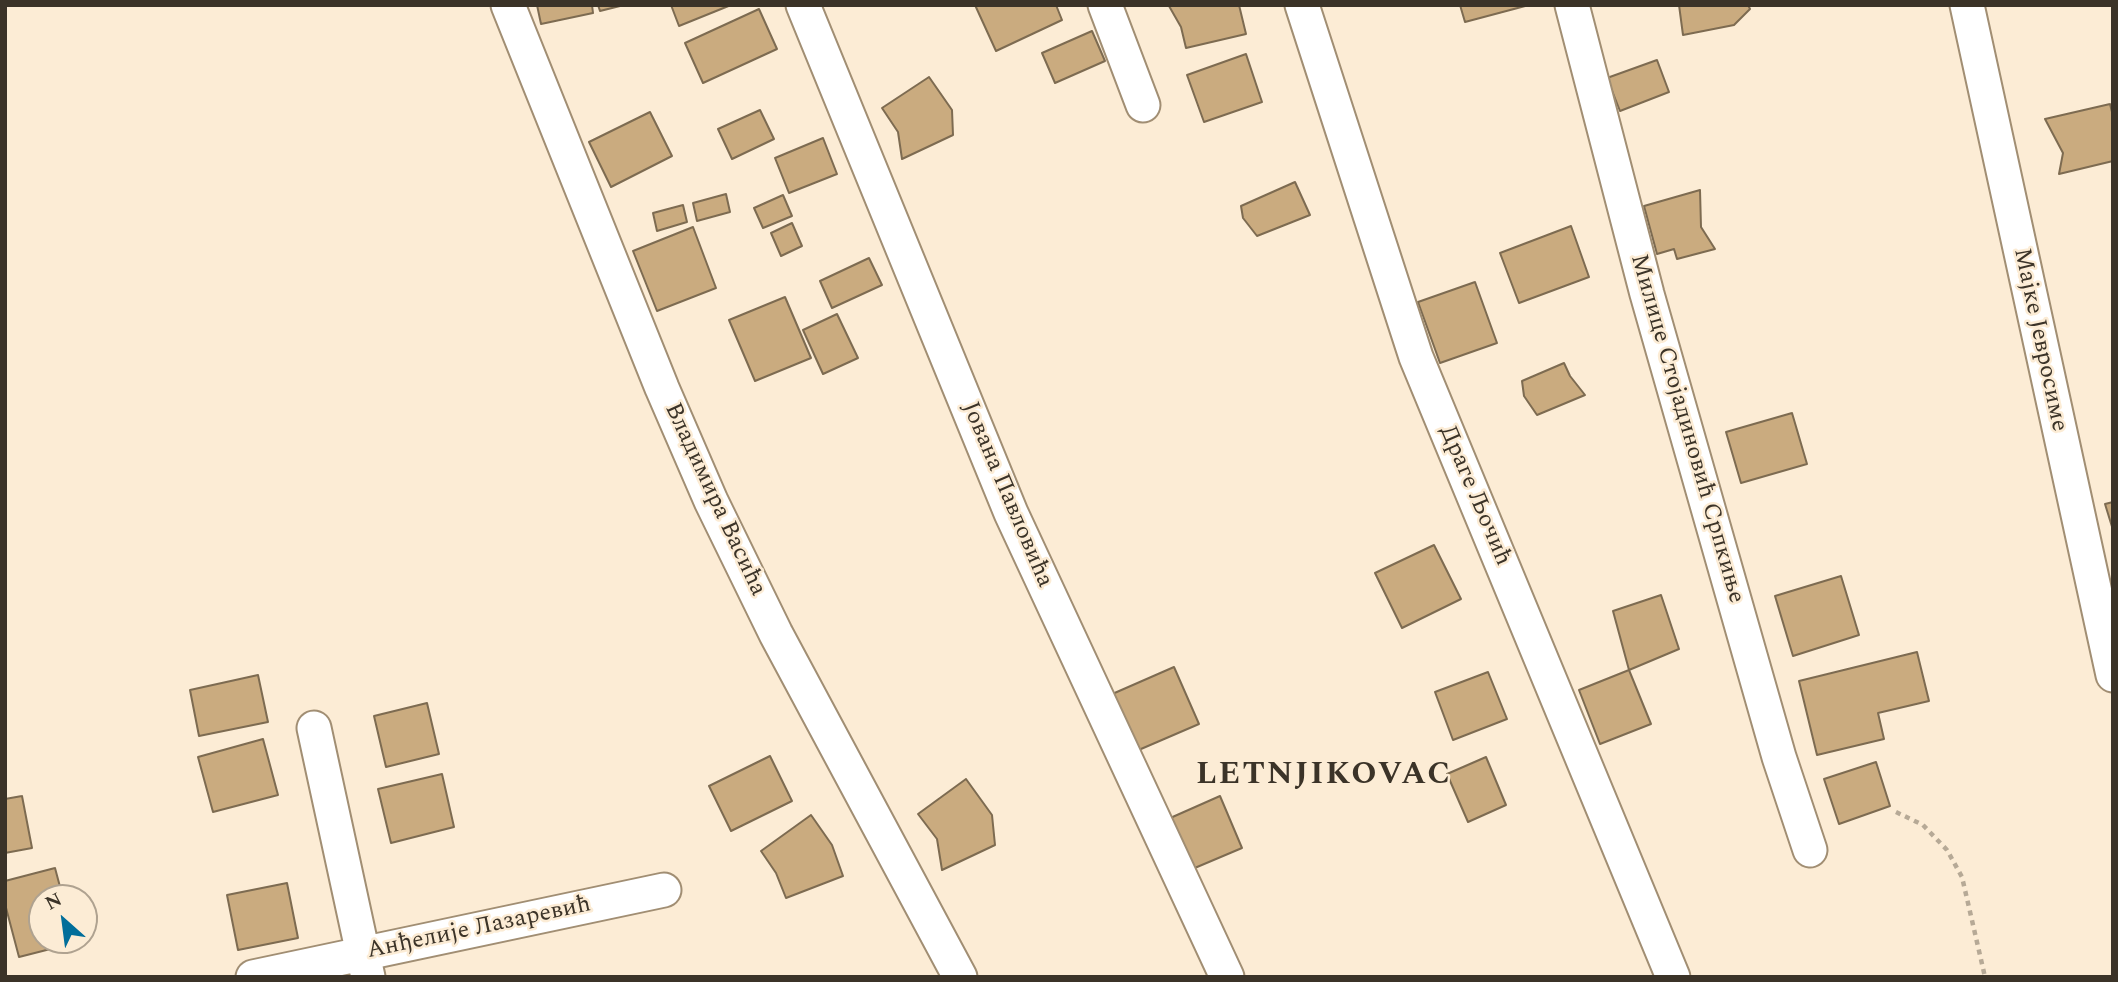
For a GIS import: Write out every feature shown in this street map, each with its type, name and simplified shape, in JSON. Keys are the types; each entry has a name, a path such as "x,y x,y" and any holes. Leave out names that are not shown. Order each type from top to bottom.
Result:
{"street":[{"name":"Владимира Васића","path":"508,5 662,388 711,501 776,634 960,977"},
{"name":"Јована Павловића","path":"803,5 1011,513 1227,977"},
{"path":"1105,5 1143,105"},
{"name":"Драге Љочић","path":"1302,5 1416,357 1673,977"},
{"name":"Милице Стојадиновић Српкиње","path":"1572,5 1647,293 1779,757 1810,850"},
{"name":"Мајке Јевросиме","path":"1967,5 2113,675"},
{"path":"314,728 366,965"},
{"name":"Анђелије Лазаревић","path":"253,977 366,965 664,890"}],"path":[{"path":"1896,812 1923,825 1947,850 1962,877 1985,977"}],"building":[{"path":"537,5 592,5 593,13 541,24"},
{"path":"598,5 624,5 600,11"},
{"path":"671,5 731,5 679,26"},
{"path":"975,5 1056,5 1062,20 996,51"},
{"path":"1239,5 1246,34 1186,48 1181,27 1169,6"},
{"path":"1460,5 1529,5 1465,22"},
{"path":"1679,5 1748,5 1750,9 1734,25 1683,35"},
{"path":"759,9 777,49 703,83 685,43"},
{"path":"1092,31 1105,61 1055,83 1042,53"},
{"path":"1246,54 1262,102 1204,122 1187,75"},
{"path":"1657,60 1669,92 1620,111 1607,78"},
{"path":"929,77 952,110 953,135 902,159 898,132 882,108"},
{"path":"2110,104 2113,116 2113,161 2059,174 2063,153 2045,119"},
{"path":"760,110 774,139 732,159 718,129"},
{"path":"650,112 672,156 611,187 589,142"},
{"path":"823,138 837,174 789,193 775,158"},
{"path":"1295,182 1310,215 1257,236 1243,218 1241,206"},
{"path":"1700,190 1701,227 1715,249 1677,259 1674,249 1657,254 1644,206"},
{"path":"726,194 730,212 697,221 693,203"},
{"path":"783,195 792,216 763,228 754,208"},
{"path":"683,205 687,222 657,231 653,213"},
{"path":"792,223 802,246 781,256 771,233"},
{"path":"1571,226 1589,277 1519,303 1500,253"},
{"path":"693,227 716,288 657,311 633,251"},
{"path":"869,258 882,285 832,308 820,281"},
{"path":"1475,282 1497,343 1440,363 1418,302"},
{"path":"785,297 811,358 755,381 729,320"},
{"path":"837,314 858,358 823,374 803,330"},
{"path":"1564,363 1570,376 1585,395 1537,415 1524,396 1522,381"},
{"path":"1792,413 1807,464 1741,483 1726,432"},
{"path":"2113,502 2113,530 2105,504"},
{"path":"1434,545 1461,599 1402,628 1375,573"},
{"path":"1841,576 1859,635 1793,656 1775,596"},
{"path":"1661,595 1679,649 1629,670 1613,611"},
{"path":"1917,652 1929,701 1878,713 1884,739 1817,755 1799,681"},
{"path":"1174,667 1199,724 1134,752 1110,695"},
{"path":"1629,670 1651,724 1600,744 1579,690"},
{"path":"1488,672 1507,719 1453,740 1435,692"},
{"path":"258,675 268,722 199,736 190,690"},
{"path":"427,703 439,754 386,767 374,716"},
{"path":"263,739 278,795 213,812 198,757"},
{"path":"770,756 792,801 731,831 709,786"},
{"path":"1486,757 1506,805 1468,822 1447,774"},
{"path":"1876,762 1890,806 1839,824 1824,779"},
{"path":"442,774 454,827 391,843 378,789"},
{"path":"966,779 992,815 995,845 942,870 937,839 918,814"},
{"path":"22,796 32,848 5,853 5,799"},
{"path":"1220,796 1242,848 1190,870 1168,819"},
{"path":"811,815 832,845 843,876 786,898 776,873 761,851"},
{"path":"55,868 59,884 28,884 28,954 31,954 19,957 5,904 5,881"},
{"path":"287,883 298,938 238,950 227,895"}],"district":[{"name":"LETNJIKOVAC","path":"1324,777"}]}
